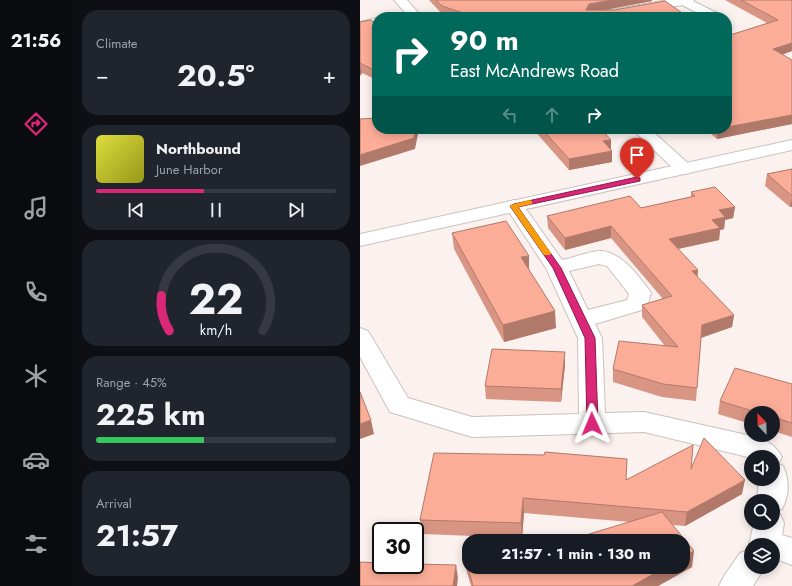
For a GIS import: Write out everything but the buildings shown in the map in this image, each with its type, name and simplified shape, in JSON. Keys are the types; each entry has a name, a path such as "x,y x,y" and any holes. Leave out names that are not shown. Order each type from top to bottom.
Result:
{"street":[{"path":"400,0 411,12"},
{"path":"620,12 685,0 706,12"},
{"path":"360,26 372,23"},
{"path":"646,134 684,169"},
{"path":"360,240 792,145"},
{"path":"514,206 557,268 590,338 592,424"},
{"path":"557,268 601,257 614,262 640,293 638,304 581,320"},
{"path":"360,336 399,405 472,427 644,422 756,448 759,450"},
{"path":"734,586 744,574"}],"slow traffic":[{"path":"529,203 514,206 547,253"}],"route":[{"path":"592,424 590,338 557,268 514,206 637,179"}]}
